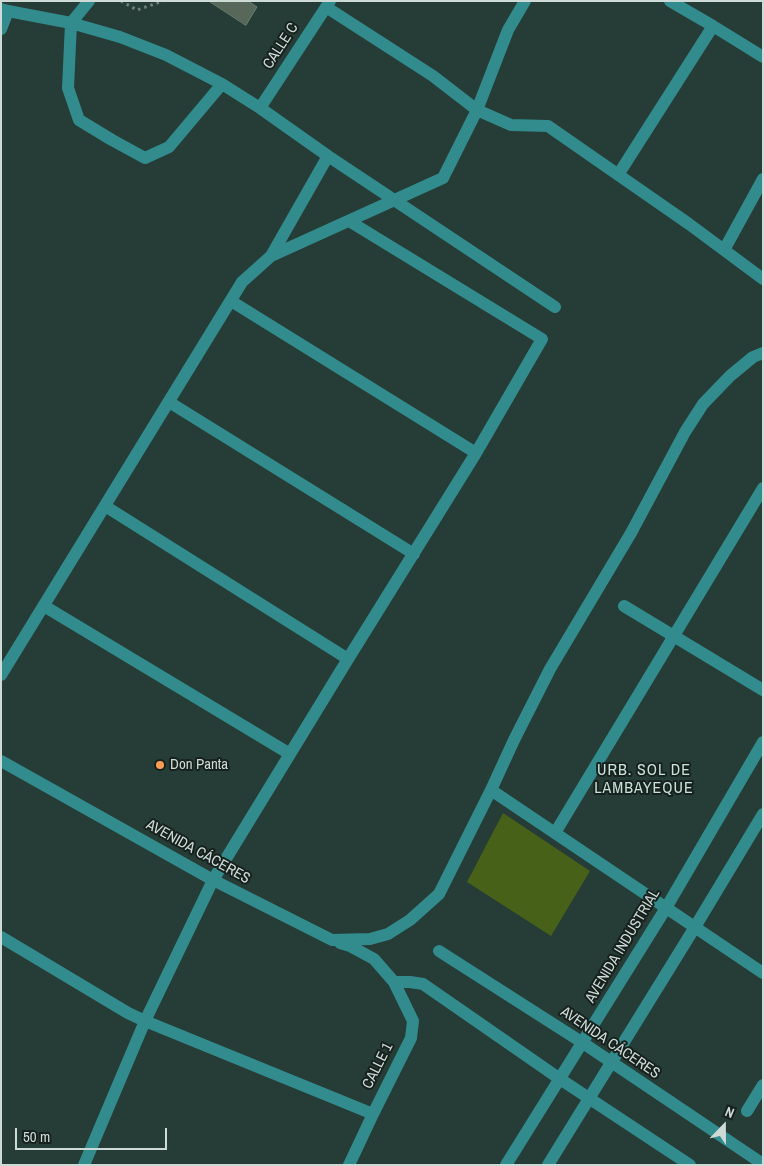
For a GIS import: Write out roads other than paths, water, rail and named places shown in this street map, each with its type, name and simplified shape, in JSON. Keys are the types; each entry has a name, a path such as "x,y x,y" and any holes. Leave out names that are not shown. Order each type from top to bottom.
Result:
{"street":[{"path":"89,1 71,23 68,88 79,120 145,158 169,147 222,84"},
{"path":"1,675 242,282 271,256 443,178 477,110 508,30 525,1"},
{"path":"670,1 763,57"},
{"path":"328,4 433,76 477,110 511,125 548,126 763,279"},
{"name":"CALLE C","path":"260,108 328,4"},
{"path":"1,29 5,10 71,23 120,37 166,56 222,84 555,307"},
{"path":"618,175 713,26"},
{"path":"271,256 328,156"},
{"path":"724,250 763,180"},
{"path":"84,1165 145,1021 213,880 476,453 542,340 349,220"},
{"path":"231,301 476,453"},
{"path":"763,353 754,357 730,376 703,404 685,432 632,533 550,669 491,790 763,973"},
{"path":"169,402 414,554"},
{"path":"555,834 763,488"},
{"path":"105,506 348,659"},
{"path":"44,606 290,754"},
{"path":"624,606 763,690"},
{"name":"AVENIDA INDUSTRIAL","path":"506,1165 666,908 763,742"},
{"name":"AVENIDA CÁCERES","path":"1,761 213,880 332,940 370,939 388,934 410,920 439,894 491,790"},
{"path":"548,1165 763,814"},
{"path":"1,937 128,1013 372,1114"},
{"name":"CALLE 1","path":"332,940 350,946 374,959 394,982 413,1021 411,1038 372,1114 349,1165"},
{"name":"AVENIDA CÁCERES","path":"438,951 582,1043 763,1164"},
{"path":"394,982 423,984 589,1099 690,1165"},
{"path":"748,1111 763,1085"}],"place":[{"name":"Don Panta","path":"160,765"}],"district":[{"name":"URB. SOL DE LAMBAYEQUE","path":"644,780"}]}
